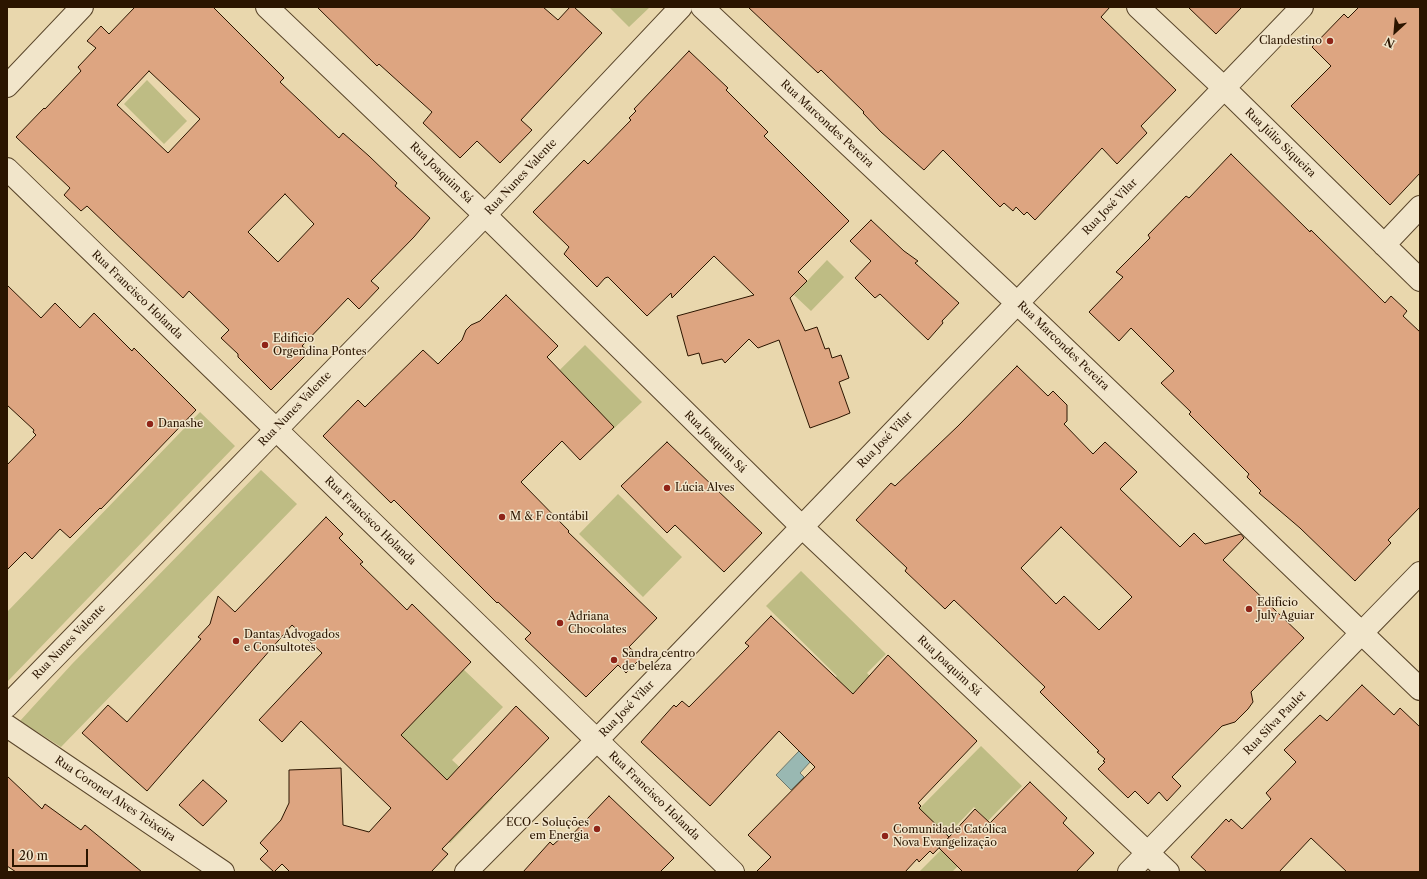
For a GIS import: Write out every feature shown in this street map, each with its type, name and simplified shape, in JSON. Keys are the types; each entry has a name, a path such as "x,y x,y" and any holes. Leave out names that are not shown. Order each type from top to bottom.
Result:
{"street":[{"path":"7,86 82,7"},
{"name":"Rua Joaquim Sá","path":"267,7 485,215 802,527 1168,872"},
{"name":"Rua Nunes Valente","path":"7,706 485,215 681,7"},
{"name":"Rua Marcondes Pereira","path":"702,7 1017,303 1420,689"},
{"name":"Rua Júlio Siqueira","path":"1138,7 1223,87 1420,280"},
{"name":"Rua José Vilar","path":"466,872 597,740 1223,87 1302,7"},
{"name":"Rua Francisco Holanda","path":"7,169 733,872"},
{"path":"1384,245 1420,207"},
{"name":"Rua Silva Paulet","path":"1129,872 1420,573"},
{"name":"Rua Coronel Alves Teixeira","path":"7,726 223,872"}],"shaded area":[{"path":"609,7 650,7 629,27"},
{"path":"147,80 187,121 164,144 124,104"},
{"path":"827,260 844,277 811,311 794,295"},
{"path":"585,345 642,402 609,433 561,386 495,434"},
{"path":"200,412 235,446 7,682 7,612"},
{"path":"261,470 297,504 61,747 20,721 72,664"},
{"path":"618,494 682,557 643,597 579,534"},
{"path":"801,571 886,654 867,673 870,676 834,713 817,697 837,676 766,606"},
{"path":"462,668 503,707 452,760 493,798 450,843 403,798 379,753"},
{"path":"981,746 1022,786 988,821 974,807 941,842 918,810"},
{"path":"948,843 965,859 952,872 919,872"}],"water":[{"path":"800,750 811,761 800,773 804,777 791,790 776,775"}],"building":[{"path":"135,7 213,7 284,78 280,82 339,138 343,133 369,156 397,183 395,186 430,218 414,237 371,281 379,288 359,309 348,298 302,346 309,352 271,390 221,338 229,330 189,291 183,298 87,206 81,211 64,195 70,188 16,137 81,71 78,67 96,48 87,41 101,26 109,34","holes":["149,71 200,119 168,153 117,105","285,194 314,224 278,262 248,232"]},
{"path":"317,7 543,7 558,20 570,7 574,7 602,33 521,120 532,130 500,163 477,141 460,158 423,123 432,112 379,64 377,66"},
{"path":"748,7 1110,7 1101,17 1176,90 1141,126 1147,133 1117,164 1102,148 1035,220 1027,212 1024,215 1016,207 1013,211 1004,203 1000,207 943,150 924,170 881,132 863,113 864,112 821,70 818,73"},
{"path":"1188,7 1242,7 1216,34"},
{"path":"1359,7 1420,7 1420,173 1390,205 1291,106 1331,66 1312,47 1344,14 1348,18"},
{"path":"689,51 728,88 726,90 768,132 764,136 849,221 798,272 807,281 790,298 805,331 817,327 825,349 829,348 832,358 841,355 849,378 839,382 850,413 810,428 779,340 758,348 749,339 725,363 722,359 702,364 699,353 688,356 677,316 754,295 714,256 672,298 671,293 647,316 608,277 605,278 597,287 564,254 569,247 533,212 584,160 588,164 631,120 629,118 636,111 634,109"},
{"path":"1231,154 1385,303 1391,296 1407,311 1403,316 1420,332 1420,507 1388,540 1391,543 1355,581 1300,528 1259,493 1261,491 1247,477 1249,474 1189,414 1191,412 1161,383 1174,371 1131,328 1119,341 1089,312 1123,277 1116,272 1150,238 1148,235 1186,196 1189,198"},
{"path":"871,220 904,251 918,261 915,263 959,303 942,321 943,323 928,340 880,294 875,298 855,278 871,261 850,241"},
{"path":"7,285 41,318 55,303 80,328 94,313 132,351 134,348 196,410 101,509 100,508 70,538 60,529 32,559 25,552 7,570 7,465 36,435 33,432 34,430 7,405"},
{"path":"506,295 558,346 547,357 614,427 580,460 562,441 521,482 569,531 568,532 657,618 629,647 641,658 626,673 618,665 586,697 525,639 531,633 498,602 497,603 394,500 391,503 323,436 358,400 365,407 423,350 438,364 462,340 466,330 471,325 480,321"},
{"path":"1017,366 1048,396 1053,391 1067,405 1067,421 1064,424 1093,454 1105,442 1137,472 1120,489 1180,547 1194,533 1205,544 1241,534 1244,538 1223,560 1304,638 1251,692 1253,702 1248,709 1235,722 1222,726 1172,777 1181,786 1167,801 1159,792 1148,804 1135,791 1128,798 1098,769 1105,762 1103,761 1105,759 1097,752 1099,751 1040,692 1045,687 954,600 945,609 905,571 907,568 856,520 891,483 895,486 958,426","holes":["1061,527 1132,597 1099,630 1064,596 1056,604 1021,568"]},
{"path":"667,442 762,533 724,572 675,525 667,533 621,486"},
{"path":"326,517 343,534 339,538 363,562 360,564 407,610 412,604 471,662 401,735 447,780 516,706 549,738 442,849 448,854 431,872 290,872 282,864 274,872 260,859 268,851 260,843 281,820 289,803 289,770 341,768 343,825 369,832 391,808 301,721 282,742 259,720 322,653 292,625 147,791 82,733 108,705 127,722 201,639 198,637 210,624 218,596 235,612"},
{"path":"771,616 853,694 888,655 977,741 918,803 921,806 919,808 949,837 933,854 930,851 919,862 917,859 905,872 756,872 771,857 748,835 815,767 779,731 710,806 641,742 674,705 676,707 682,701 689,707 749,646 745,643"},
{"path":"1362,685 1394,715 1400,708 1420,727 1420,872 1347,872 1311,838 1279,872 1207,872 1191,857 1226,819 1229,822 1231,819 1242,829 1271,799 1266,793 1296,762 1284,750 1320,715 1327,721"},
{"path":"7,776 42,809 45,804 81,830 85,825 142,872 16,872 7,866"},
{"path":"203,780 227,801 203,826 179,805"},
{"path":"1030,782 1067,818 1063,823 1094,853 1076,872 963,872 939,848 975,809 990,823"},
{"path":"609,796 674,858 660,872 523,872 550,842 553,845 563,836 567,840"}],"place":[{"name":"Clandestino","path":"1330,41"},
{"name":"Edifício Orgendina Pontes","path":"265,345"},
{"name":"Danashe","path":"150,424"},
{"name":"Lúcia Alves","path":"667,488"},
{"name":"M & F contábil","path":"502,517"},
{"name":"Edifício July Aguiar","path":"1249,609"},
{"name":"Adriana Chocolates","path":"560,623"},
{"name":"Dantas Advogados e Consultotes","path":"236,641"},
{"name":"Sandra centro de beleza","path":"614,660"},
{"name":"ECO - Soluções em Energia","path":"597,829"},
{"name":"Comunidade Católica Nova Evangelização","path":"885,836"}]}
